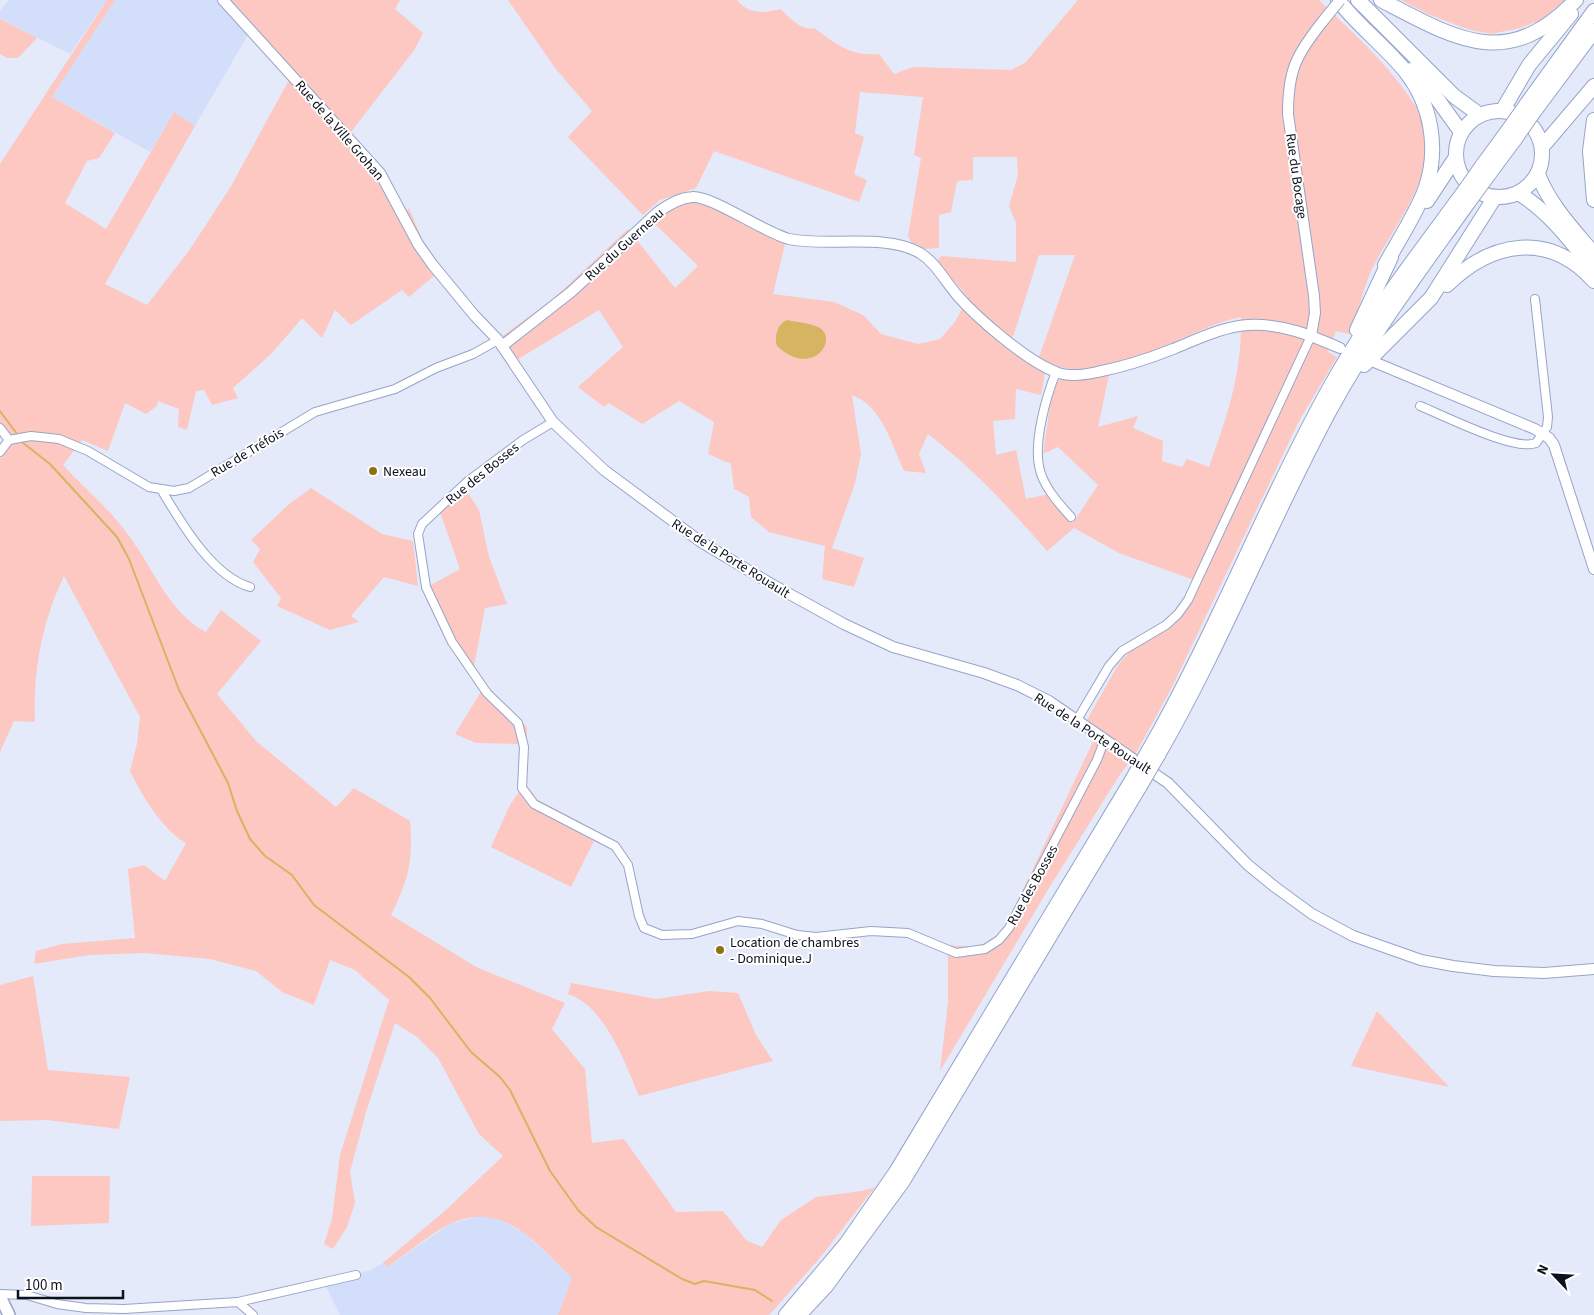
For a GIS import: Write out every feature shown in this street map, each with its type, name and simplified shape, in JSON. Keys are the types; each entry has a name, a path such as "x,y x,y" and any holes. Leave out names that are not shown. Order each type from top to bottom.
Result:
{"highway":[{"path":"1340,0 1430,89 1461,132"},
{"path":"1329,389 1334,370 1360,324 1385,265 1426,188 1432,161 1432,136 1421,96 1406,72 1340,0"},
{"path":"1358,0 1454,96 1480,115"},
{"path":"1381,0 1456,37 1491,43 1510,41 1528,36 1564,13 1576,0"},
{"path":"1502,111 1529,65 1582,0"},
{"path":"1154,753 1178,698 1329,389 1365,330 1511,136 1594,11"},
{"path":"1530,109 1594,31"},
{"path":"1542,147 1594,86"},
{"path":"1502,111 1524,119 1535,130 1542,147 1538,174 1530,184 1518,193 1495,198 1485,195 1472,188 1459,172 1456,157 1457,144 1461,132 1480,115 1502,111"},
{"path":"1594,120 1590,151 1594,200"},
{"path":"1385,265 1456,157"},
{"path":"1538,174 1544,189 1568,224 1594,254"},
{"path":"1518,193 1527,198 1552,222 1594,270"},
{"path":"799,1315 837,1271 902,1181 1136,783 1187,702 1329,411 1372,339 1466,196"},
{"path":"1431,298 1495,198"},
{"path":"1329,411 1339,402 1374,352 1431,298 1482,257 1502,250 1523,247 1545,251 1567,258 1584,270 1594,281"},
{"path":"786,1315 846,1244 896,1172 1136,783"}],"main road":[{"path":"0,1295 9,1315"}],"street":[{"name":"Rue de la Ville Grohan","path":"223,0 380,173 418,244 432,264 500,343"},
{"name":"Rue du Bocage","path":"1311,336 1315,312 1314,296 1288,114 1288,85 1294,63 1340,0"},
{"name":"Rue du Guerneau","path":"500,343 571,292 658,212 674,202 693,197 705,198 765,231 789,239 905,246 930,259 977,316 1025,352 1056,372"},
{"path":"1420,406 1489,436 1525,445 1536,443 1543,433 1548,417 1535,299"},
{"path":"1072,517 1057,501 1039,467 1042,424 1048,391 1056,372 1087,374 1123,368 1218,330 1233,327 1262,325 1288,328 1340,348"},
{"path":"1077,720 1109,666 1122,651 1166,624 1178,614 1188,600 1311,336"},
{"name":"Rue de la Porte Rouault","path":"500,343 553,422 583,452 656,510 708,546 765,581 844,624 893,647 935,661 984,673 1050,702 1168,783 1243,859 1275,887 1312,914 1353,936 1421,960 1494,971 1544,973 1594,969"},
{"name":"Rue de Tréfois","path":"9,440 31,436 59,439 88,451 149,487 162,491 174,491 189,488 315,412 394,389 436,368 500,343"},
{"path":"1374,362 1543,433 1554,445 1585,546 1594,569"},
{"name":"Rue des Bosses","path":"553,422 523,440 468,481 422,524 418,538 421,566 426,587 452,642 488,693 518,723 524,747 522,788 534,804 614,846 628,865 639,916 644,928 662,935 692,934 738,921 762,924 797,935 816,938 871,931 908,933 956,953 985,949 999,940 1009,928 1030,892 1097,760 1104,739"},
{"path":"0,428 9,440 0,452"},
{"path":"162,491 218,570 237,584 250,587"},
{"path":"0,1295 14,1293 58,1304 124,1309 238,1302 356,1275"},
{"path":"238,1302 253,1315"}],"shaded area":[{"path":"9,0 107,0 70,54 0,19 0,11"},
{"path":"107,0 115,0 52,97 115,133 99,158 87,161 65,203 106,229 174,112 195,126 105,284 147,305 188,252 230,188 289,80 248,35 253,26 227,0 400,0 395,9 423,33 415,49 344,141 378,177 400,219 409,208 423,241 442,269 409,297 402,290 351,325 335,310 322,338 302,318 272,353 233,388 238,398 212,405 204,390 196,391 187,430 178,427 179,409 158,401 157,406 146,414 125,403 108,451 82,440 63,465 122,526 172,602 193,624 206,632 221,610 261,641 217,694 256,741 336,807 354,788 410,821 411,848 406,880 391,915 478,968 565,1003 552,1029 585,1069 592,1143 624,1139 676,1212 723,1211 746,1240 762,1247 781,1220 816,1197 862,1191 875,1187 819,1259 769,1315 558,1315 572,1278 546,1252 518,1229 503,1221 487,1217 469,1218 450,1224 426,1238 387,1267 383,1263 447,1209 503,1156 479,1134 438,1058 417,1037 395,1023 366,1112 350,1172 355,1203 347,1227 333,1249 324,1244 332,1219 340,1155 389,1000 355,970 330,960 314,1005 282,992 256,971 210,959 145,953 89,955 34,964 36,951 62,944 135,938 128,869 144,865 165,881 186,843 161,821 146,801 130,771 137,744 140,717 64,576 56,593 40,647 37,666 35,722 14,721 0,752 0,459 9,445 9,439 0,424 0,164"},
{"path":"115,0 227,0 253,26 195,126 174,112 150,152 52,97"},
{"path":"508,0 737,0 747,8 758,12 781,9 800,26 814,28 844,48 860,53 879,54 894,74 913,67 1011,70 1025,63 1078,0 1319,0 1392,74 1412,101 1423,124 1426,146 1424,167 1417,188 1372,269 1350,334 1336,331 1328,352 1337,357 1299,421 1172,687 1136,753 1119,776 1049,888 940,1071 948,1002 948,945 979,945 991,940 1005,928 1099,729 1087,720 1118,665 1130,651 1170,628 1194,580 1119,553 1074,528 1047,551 976,475 928,434 919,454 926,473 904,471 885,427 871,408 862,400 852,395 861,454 855,483 832,548 864,558 854,587 822,579 825,546 769,532 751,517 749,497 734,489 731,464 708,454 714,422 679,401 642,424 609,403 604,407 578,387 623,347 599,310 515,361 500,338 553,299 628,229 675,288 698,266 653,222 688,203 702,201 785,244 773,294 834,302 863,315 881,334 918,344 940,339 955,322 968,297 937,262 941,256 1016,262 1016,223 1009,206 1018,175 1017,157 973,157 973,180 957,181 951,212 939,215 939,248 922,249 912,244 908,236 921,158 914,155 923,97 860,92 855,133 864,137 854,174 867,180 859,202 714,151 696,188 660,200 643,215 568,137 592,111 555,68","holes":["1039,255 1075,255 1039,357 1062,368 1087,370 1113,365 1218,324 1241,317 1241,338 1236,376 1228,411 1209,467 1187,459 1182,467 1162,461 1163,441 1133,428 1138,416 1098,427 1109,375 1060,380 1055,383 1043,454 1058,447 1098,485 1073,523 1061,513 1049,494 1026,499 1016,450 996,455 993,421 1015,419 1016,389 1041,395 1045,372 1007,347 1014,334"]},
{"path":"1401,0 1565,0 1543,19 1520,28 1491,34 1467,29 1428,14"},
{"path":"0,19 37,38 18,58 7,58 0,54"},
{"path":"787,320 818,327 824,332 826,339 820,353 812,358 802,359 790,355 777,346 777,331 781,324"},
{"path":"311,488 382,534 413,541 418,586 384,577 351,616 359,622 330,630 277,606 281,598 253,562 260,549 251,540 288,505"},
{"path":"466,490 479,510 489,557 507,604 485,608 474,666 449,630 429,586 460,569 440,512"},
{"path":"485,685 527,727 527,744 476,743 455,734"},
{"path":"525,783 538,800 584,824 582,835 594,841 571,887 491,847 510,805"},
{"path":"33,976 48,1070 130,1077 119,1129 47,1120 0,1121 0,985"},
{"path":"571,983 656,999 709,991 738,993 756,1035 773,1061 639,1096 620,1052 603,1023 593,1010 581,1000 568,994"},
{"path":"1377,1011 1449,1087 1351,1066"},
{"path":"32,1176 110,1176 109,1223 31,1226"},
{"path":"476,1217 495,1217 524,1233 573,1278 558,1315 340,1315 322,1279 368,1271 383,1263 387,1267 450,1224"}],"waterway":[{"path":"0,411 17,434"},
{"path":"22,442 50,464 117,537 129,559 179,690 228,783 237,811 250,839 265,856 292,875 314,905 409,977 430,998 471,1052 500,1077 510,1090 550,1171 578,1210 596,1227 682,1279 695,1284 704,1281 755,1290 772,1301"}],"place":[{"name":"Nexeau","path":"373,471"},
{"name":"Location de chambres - Dominique.J","path":"720,950"}]}
